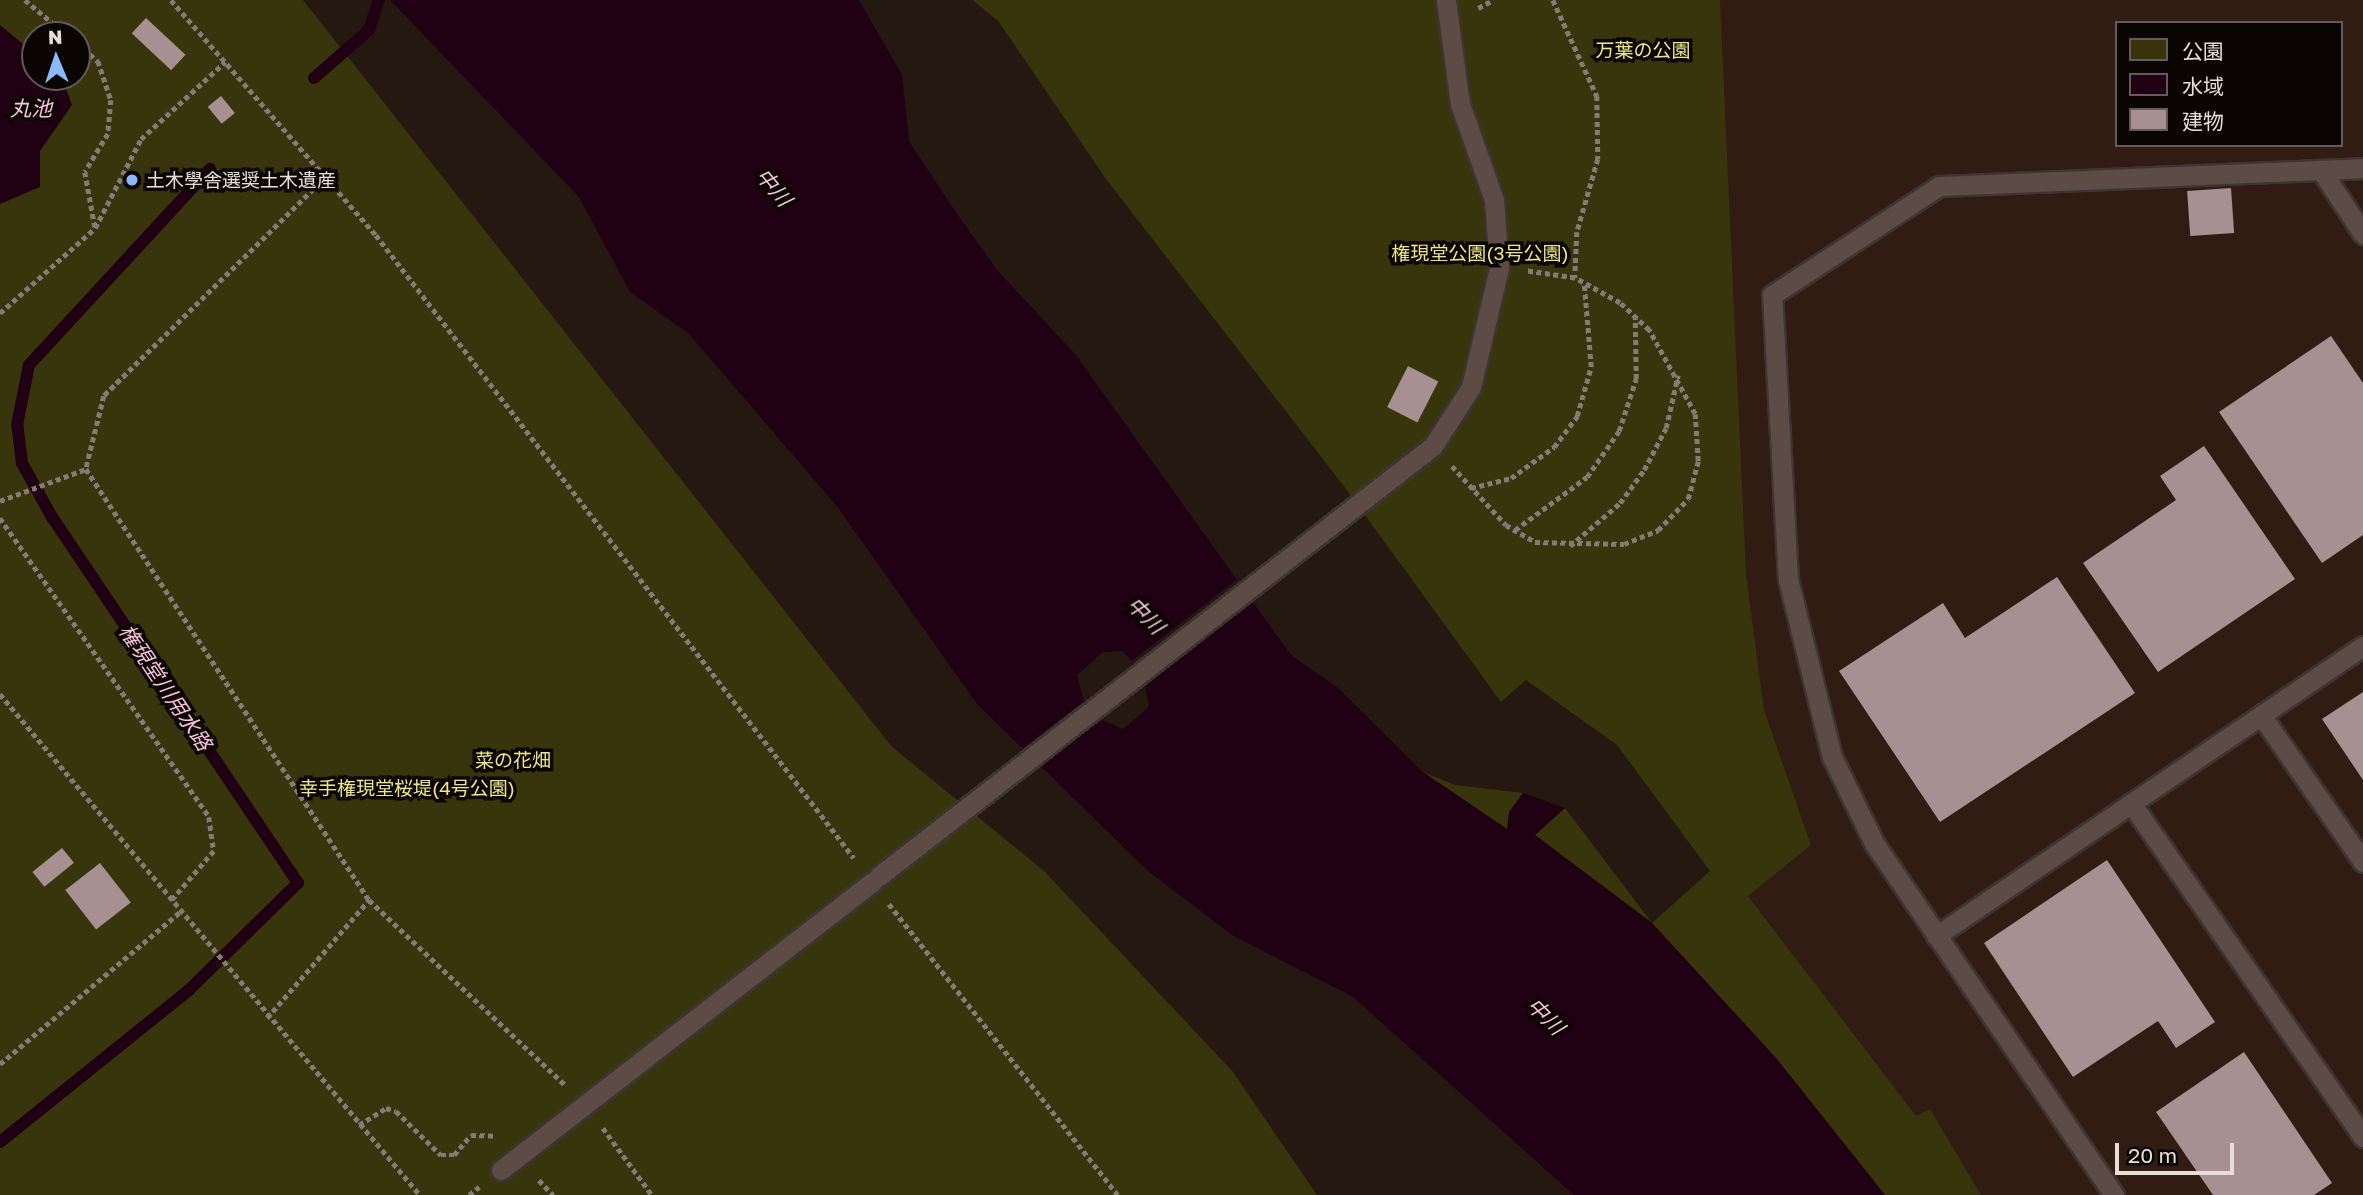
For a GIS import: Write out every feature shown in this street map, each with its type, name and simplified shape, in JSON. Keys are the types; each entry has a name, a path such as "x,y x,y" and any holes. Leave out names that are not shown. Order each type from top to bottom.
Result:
{"street":[{"path":"501,1170 1433,446 1471,387 1499,268 1494,200 1460,104 1446,0"},
{"path":"2114,1195 1875,845 1832,757 1805,664 1788,579 1772,295 1939,186 2363,168"},
{"path":"2321,170 2363,234"},
{"path":"1936,936 2363,646"},
{"path":"2261,715 2363,862"},
{"path":"2131,803 2363,1137"}],"path":[{"path":"25,0 50,21"},
{"path":"171,0 327,177 528,427 1118,1195"},
{"path":"1553,0 1597,96 1598,159 1577,232 1575,278"},
{"path":"91,55 98,61 111,100 108,134 85,172 95,228"},
{"path":"0,313 95,228 141,139 225,62"},
{"path":"327,177 104,396 86,469 369,900 585,1104 652,1195"},
{"path":"1433,446 1515,531 1535,542 1569,546 1624,544 1658,530 1688,499 1698,449 1695,414 1678,374 1635,317 1575,278 1499,268"},
{"path":"1471,488 1511,478 1553,447 1577,416 1591,367 1584,283"},
{"path":"1515,531 1587,477 1619,431 1636,379 1635,317"},
{"path":"1569,546 1620,503 1644,470 1666,428 1678,374"},
{"path":"2,500 86,469"},
{"path":"0,518 209,817 211,858 172,900"},
{"path":"0,694 267,1018 420,1195"},
{"path":"267,1018 369,900"},
{"path":"0,1064 181,911"},
{"path":"359,1125 386,1108 442,1155 454,1155 471,1135 490,1131 518,1156 553,1195"}],"shaded area":[{"path":"1710,0 2363,0 2363,1195 1981,1195 1930,1109 1916,1117 1748,896 1811,845 1764,710 1746,574"}],"green space":[{"name":"幸手権現堂桜堤(4号公園)","path":"0,0 303,0 892,747 1044,871 1233,1072 1317,1195 0,1195"},
{"name":"権現堂公園(3号公園)","path":"973,0 1720,0 1746,574 1764,710 1811,845 1748,896 1916,1116 1930,1109 1981,1195 1885,1195 1776,1058 1652,923 1710,871 1617,745 1526,680 1501,702 1346,489 1106,179 999,22"},
{"path":"1423,772 1455,785 1523,793 1509,812 1508,830"},
{"path":"1565,808 1652,923 1535,835"}],"water":[{"name":"中川","path":"390,0 859,0 902,75 909,141 953,208 997,270 1075,354 1291,655 1338,688 1423,772 1507,829 1509,812 1523,793 1565,808 1535,835 1652,923 1776,1058 1885,1195 1574,1195 1353,997 1232,935 1148,871 977,704 836,505 688,333 630,292 579,197"},
{"name":"丸池","path":"0,25 21,42 21,91 67,91 72,105 40,151 40,187 0,204"}],"pier":[{"path":"1239,578 1255,600 1145,685 1149,707 1123,729 1100,719 1037,769 1019,751 1084,701 1077,675 1103,652 1122,651 1132,661"}],"building":[{"path":"146,18 185,55 171,70 132,33"},
{"path":"221,96 235,113 222,124 208,107"},
{"path":"2231,188 2234,233 2190,236 2187,191"},
{"path":"2331,336 2363,383 2363,535 2322,563 2219,412"},
{"path":"1408,366 1438,381 1417,422 1387,407"},
{"path":"2204,446 2295,579 2158,672 2083,563 2176,500 2160,476"},
{"path":"2057,577 2135,693 1940,822 1839,671 1943,603 1965,638"},
{"path":"2363,692 2363,780 2322,719"},
{"path":"62,848 74,863 44,887 32,872"},
{"path":"2107,860 2215,1022 2176,1048 2158,1021 2073,1077 1984,943"},
{"path":"100,863 131,902 96,929 65,890"},
{"path":"2244,1052 2332,1183 2314,1195 2213,1195 2156,1112"}],"waterway":[{"name":"権現堂川用水路","path":"314,78 369,30 379,0"},
{"name":"権現堂川用水路","path":"0,1142 189,990 298,883 53,519 22,463 17,425 29,365 210,169"}],"place":[{"name":"土木學舎選奨土木遺産","path":"132,180"}],"park label":[{"name":"万葉の公園","path":"1643,50"},
{"name":"菜の花畑","path":"513,760"}]}
